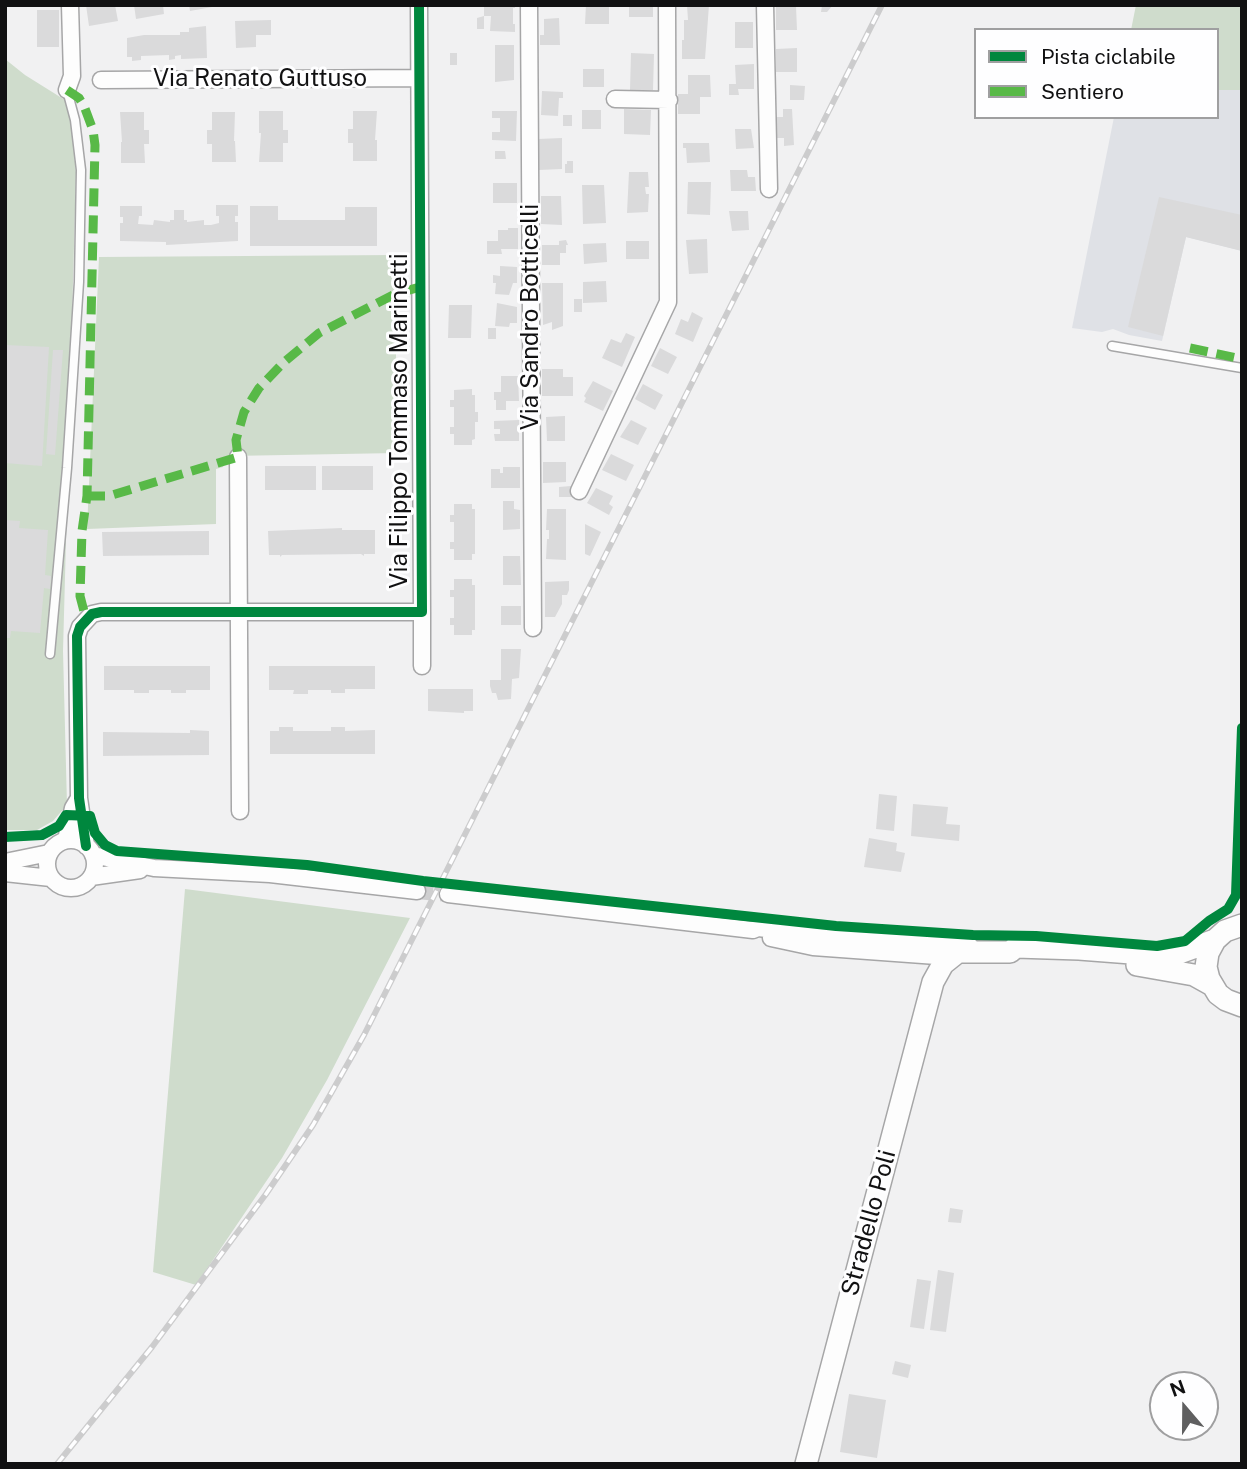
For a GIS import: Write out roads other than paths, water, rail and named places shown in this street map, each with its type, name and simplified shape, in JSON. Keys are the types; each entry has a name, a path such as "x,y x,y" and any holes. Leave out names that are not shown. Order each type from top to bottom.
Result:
{"street":[{"path":"67,90 72,76 70,5"},
{"name":"Via Filippo Tommaso Marinetti","path":"419,5 422,666"},
{"name":"Via Sandro Botticelli","path":"529,5 533,628"},
{"path":"579,491 668,302 667,5"},
{"path":"765,5 769,189"},
{"name":"Via Renato Guttuso","path":"101,80 419,78"},
{"path":"615,99 668,100"},
{"path":"238,457 240,811"},
{"name":"Via Filippo Tommaso Marinetti","path":"90,850 79,798 77,636 80,627 92,614 422,612"},
{"name":"Via Filippo Tommaso Marinetti","path":"66,841 73,807 79,798"},
{"path":"90,850 95,866 91,877 82,885 71,888 60,886 51,878 47,866 49,853 58,843 66,841 78,841 90,850 154,868"},
{"path":"5,862 49,853"},
{"path":"91,877 154,868 270,874 417,891"},
{"path":"5,873 51,878"},
{"path":"447,894 753,930 758,928 943,946 1079,949 1157,955 1179,953 1242,925"},
{"path":"1242,909 1218,937 1207,962 1212,985 1226,1000 1242,1006"},
{"path":"753,930 758,935 813,947 950,957 1076,958 1109,961 1194,975 1212,985"},
{"path":"835,936 843,943 878,948 882,953"},
{"path":"950,957 958,952 1010,952 1016,947"},
{"path":"911,955 921,961 933,982"},
{"name":"Stradello Poli","path":"806,1464 933,982 950,957"}],"lane":[{"path":"50,654 67,468 79,282 81,170 75,120 67,90"},
{"path":"1111,346 1242,368"}],"tunnel":[{"path":"417,891 448,894"}],"railway":[{"path":"57,1464 152,1347 266,1194 313,1125 364,1035 882,5"}]}
